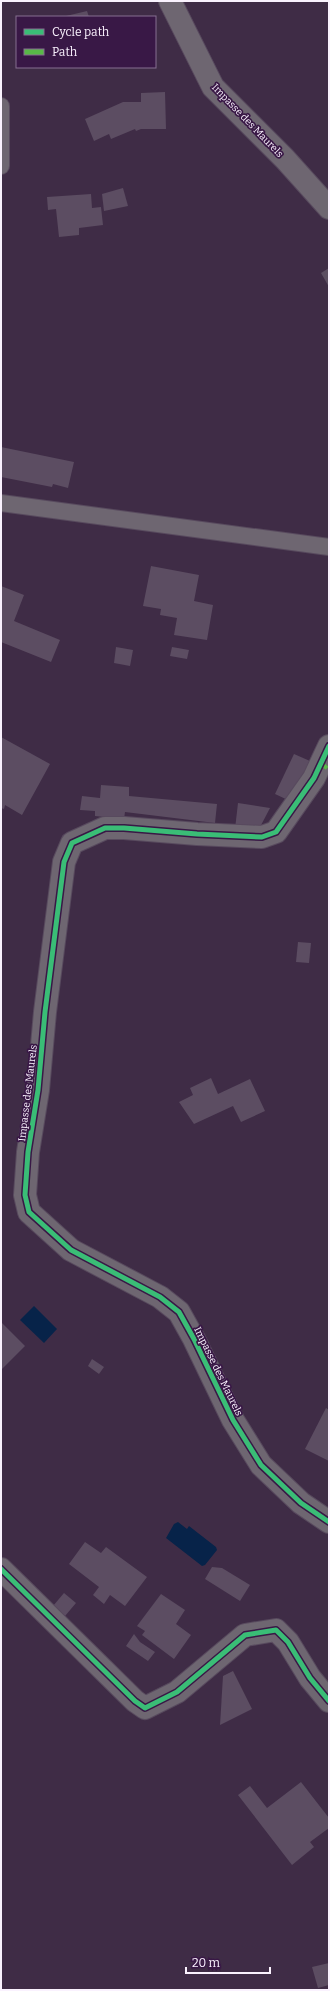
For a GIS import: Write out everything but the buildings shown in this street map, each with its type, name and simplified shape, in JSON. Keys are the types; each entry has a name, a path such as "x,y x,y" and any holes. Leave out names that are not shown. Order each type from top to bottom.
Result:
{"street":[{"name":"Impasse des Maurels","path":"170,1 213,87 285,159 329,208"},
{"name":"Impasse des Maurels","path":"329,746 314,778 276,832 262,837 105,828 72,843 64,862 45,1012 38,1090 28,1152 25,1195 29,1212 71,1250 154,1293 180,1312 233,1420 262,1465 301,1503 329,1522"},
{"path":"1,1568 135,1701 145,1708 177,1692 245,1635 276,1630 288,1642 310,1678 329,1701"}],"lane":[{"path":"1,106 1,166"},
{"path":"1,503 329,547"}],"water":[{"path":"34,1306 57,1329 44,1343 20,1320"},
{"path":"178,1522 187,1529 189,1526 216,1547 217,1550 205,1565 202,1566 166,1538 174,1524"}],"marked path":[{"path":"321,763 329,770"}],"cycle path":[{"path":"329,746 314,778 276,832 262,837 105,828 72,843 64,862 45,1012 38,1090 28,1152 25,1195 29,1212 71,1250 160,1297 179,1312 194,1339 233,1420 261,1465 301,1503 329,1522"},
{"path":"1,1569 135,1701 145,1708 177,1692 245,1635 276,1630 288,1642 310,1678 329,1701"}]}
